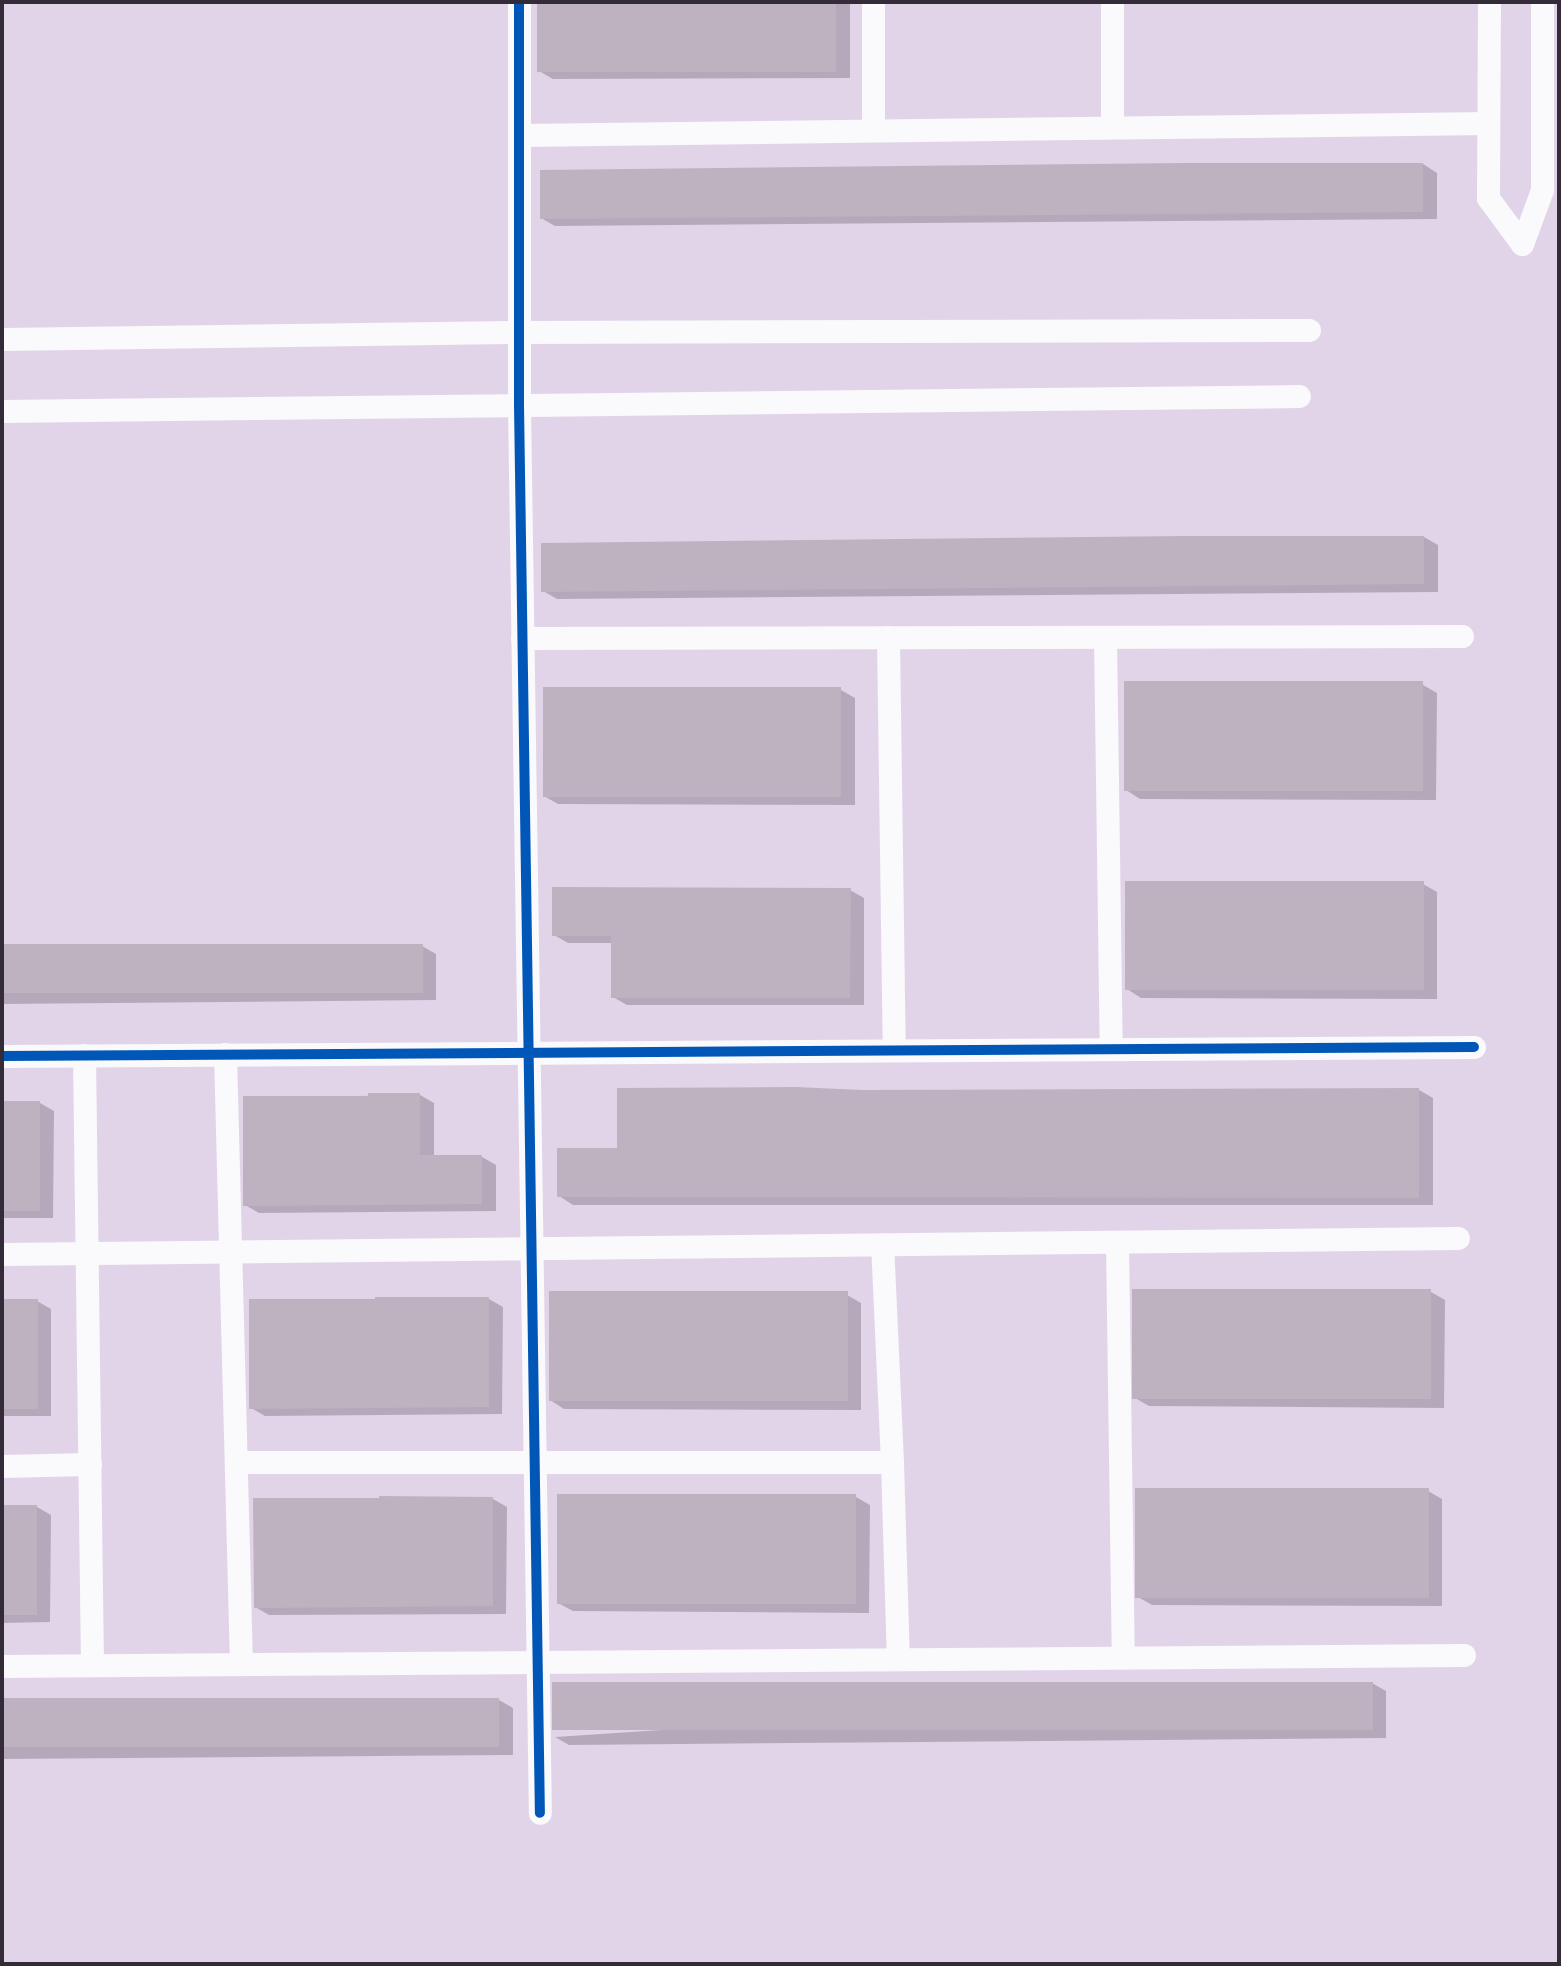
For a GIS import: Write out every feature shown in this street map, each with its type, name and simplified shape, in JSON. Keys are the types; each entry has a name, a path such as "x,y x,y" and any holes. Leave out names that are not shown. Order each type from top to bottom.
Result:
{"street":[{"path":"519,2 519,405 540,1813"},
{"path":"873,2 873,130"},
{"path":"1112,2 1112,127"},
{"path":"1489,2 1488,198 1522,244 1542,190 1542,2"},
{"path":"519,135 1488,123"},
{"path":"2,339 519,332 1309,330"},
{"path":"2,411 1299,396"},
{"path":"522,638 1462,636"},
{"path":"888,637 894,1050"},
{"path":"1105,637 1111,1049"},
{"path":"2,1056 1474,1047"},
{"path":"225,1054 241,1664"},
{"path":"84,1055 92,1665"},
{"path":"2,1254 1458,1238"},
{"path":"1117,1241 1123,1657"},
{"path":"881,1244 898,1659"},
{"path":"236,1462 892,1462"},
{"path":"2,1465 90,1464"},
{"path":"2,1665 1464,1655"}],"building":[{"path":"537,2 836,2 836,72 537,72"},
{"path":"1423,163 1423,212 540,219 540,170"},
{"path":"1424,536 1424,584 541,592 541,543"},
{"path":"1124,681 1423,681 1423,791 1124,791"},
{"path":"543,687 841,687 841,797 543,797"},
{"path":"1125,881 1424,881 1424,990 1125,990"},
{"path":"552,887 851,888 850,998 611,998 611,936 552,936"},
{"path":"2,944 423,944 423,993 2,993"},
{"path":"796,1087 862,1090 1419,1088 1419,1198 557,1197 557,1148 617,1148 617,1088"},
{"path":"368,1093 420,1093 420,1155 482,1155 482,1204 243,1206 243,1096 368,1096"},
{"path":"2,1101 40,1101 40,1211 2,1211"},
{"path":"1132,1289 1431,1289 1431,1399 1132,1399"},
{"path":"549,1291 848,1291 848,1401 549,1401"},
{"path":"489,1297 489,1407 249,1409 249,1299"},
{"path":"2,1299 38,1299 38,1409 2,1409"},
{"path":"1135,1488 1429,1488 1429,1598 1135,1598"},
{"path":"557,1494 856,1494 856,1604 557,1604"},
{"path":"493,1497 493,1606 254,1608 253,1498"},
{"path":"2,1505 37,1505 37,1615 2,1615"},
{"path":"552,1682 1373,1682 1373,1730 552,1730"},
{"path":"2,1698 499,1698 499,1747 2,1747"}],"cycle path":[{"path":"519,2 519,405 540,1813"},
{"path":"2,1056 1474,1047"}]}
